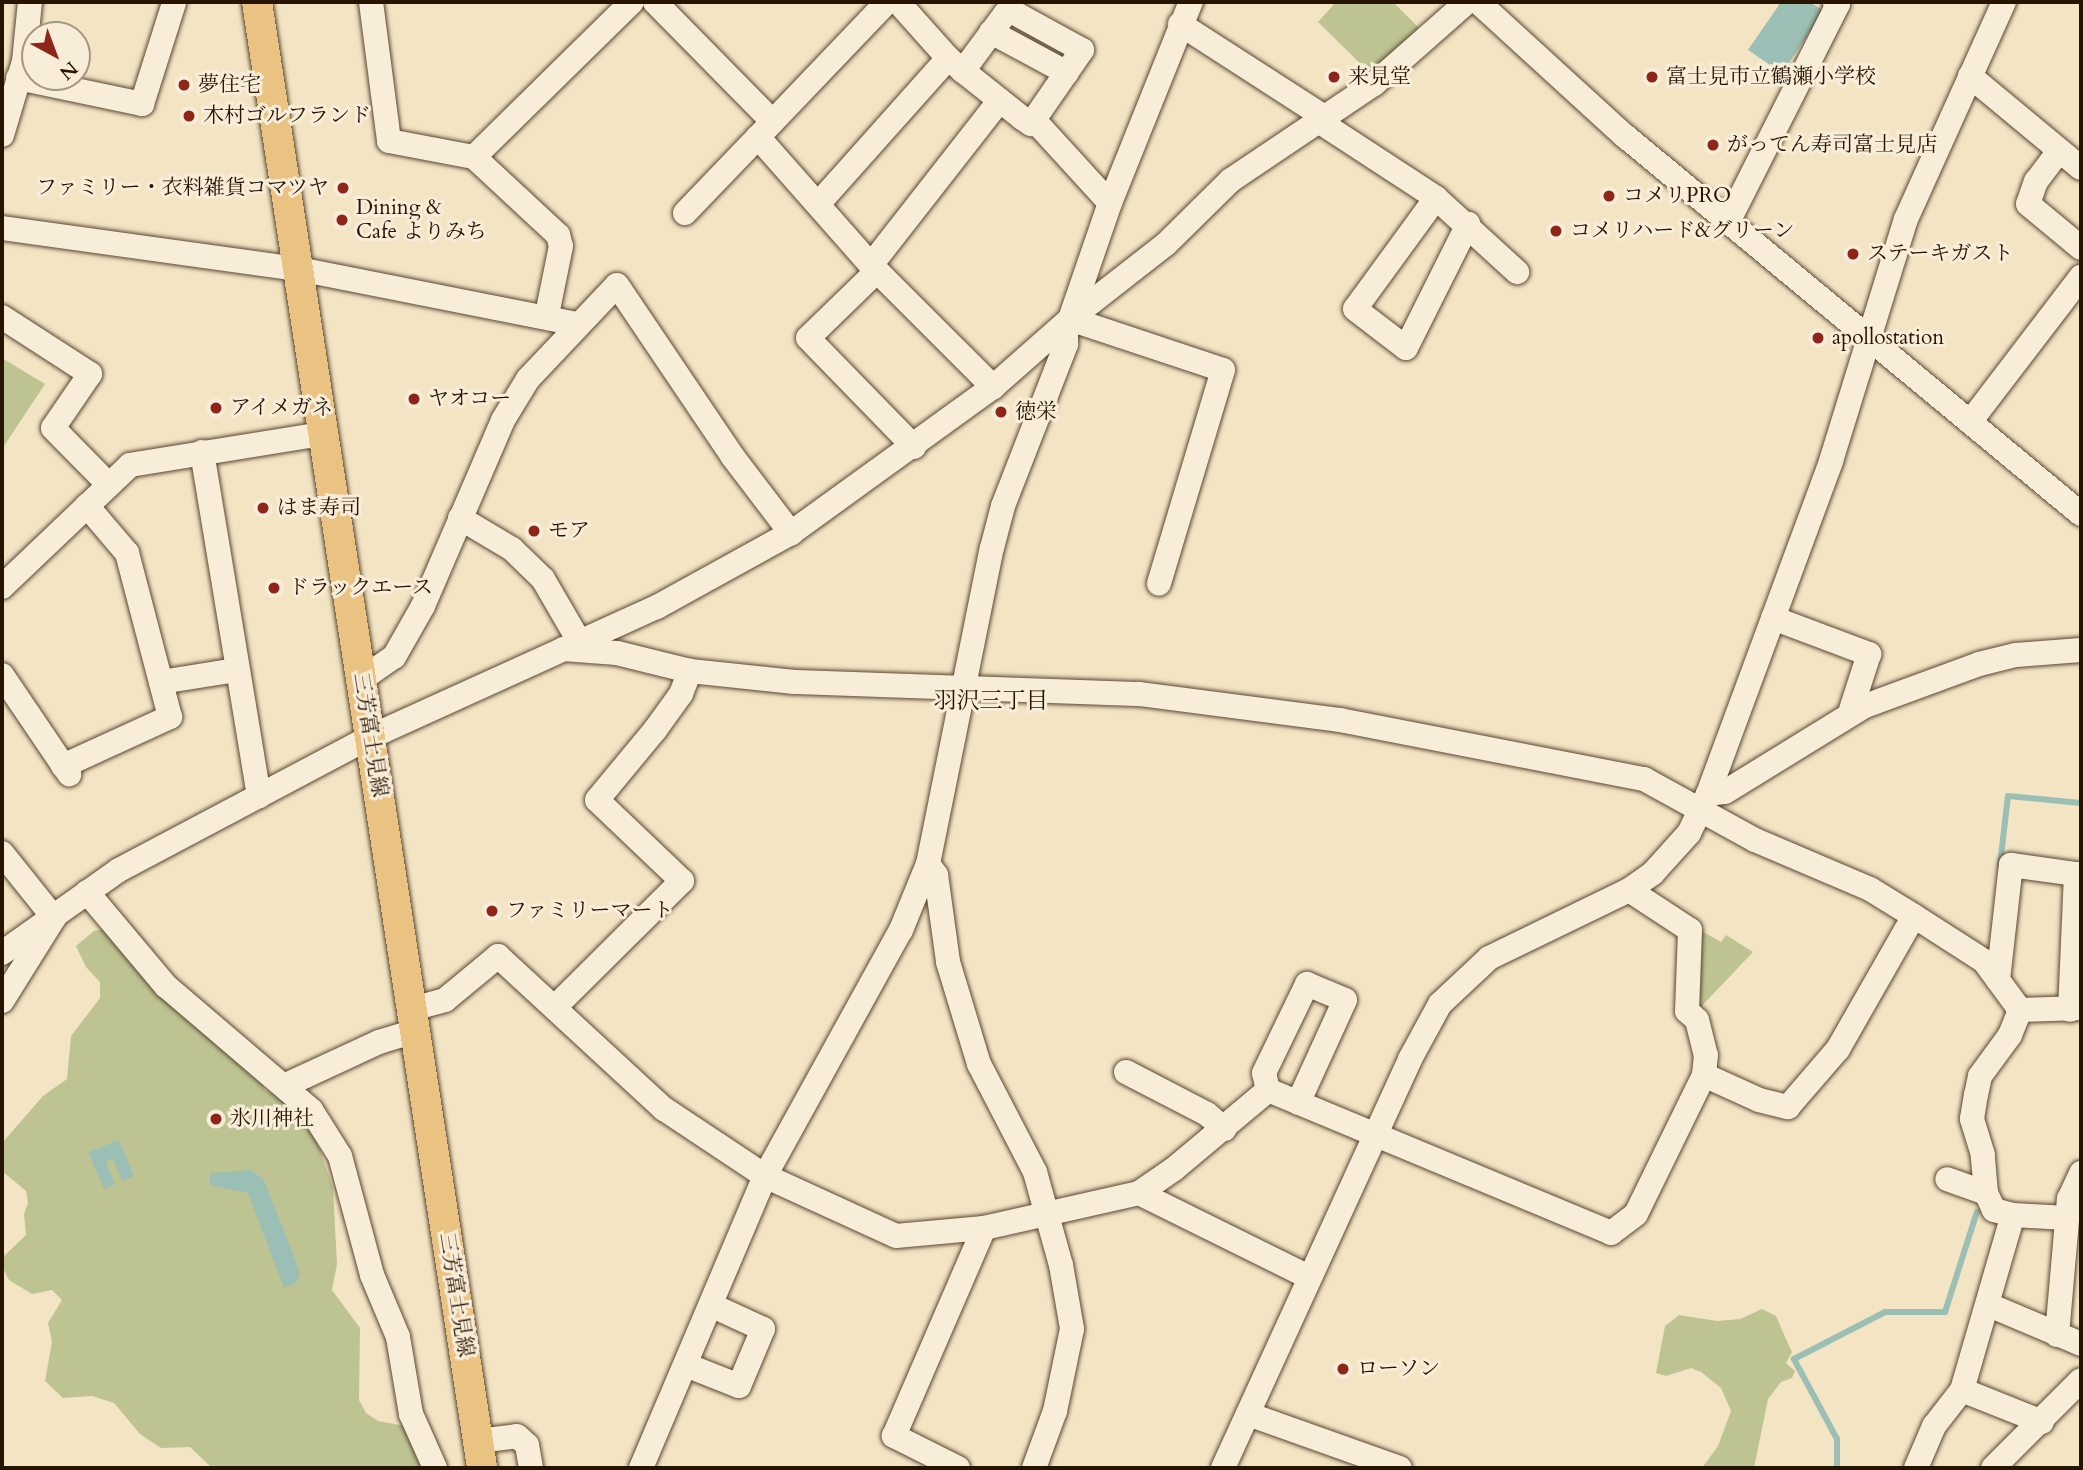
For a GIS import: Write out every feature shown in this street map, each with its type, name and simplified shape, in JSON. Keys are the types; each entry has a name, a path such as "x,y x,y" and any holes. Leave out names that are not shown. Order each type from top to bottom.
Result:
{"main road":[{"name":"三芳富士見線","path":"257,2 299,269 321,435 362,679 480,1455"}],"street":[{"path":"2,135 30,2"},
{"path":"15,68 142,104 175,2"},
{"path":"372,2 389,141 474,157 558,235 561,246 547,315"},
{"path":"474,157 632,2"},
{"path":"655,2 764,128 819,203 874,268 993,387"},
{"path":"685,213 887,2"},
{"path":"819,203 956,64 991,32 1005,14 1013,12 1082,50 1031,124 956,64 898,2"},
{"path":"2,953 87,892 259,796 370,737 657,607 791,533 914,447 993,387 1068,322 1166,244 1231,180 1374,84 1466,2"},
{"path":"1478,2 1583,100 1867,339 2081,513"},
{"path":"1728,222 1838,4 1835,2"},
{"path":"1223,1468 1427,1026 1462,979 1506,948 1629,890 1674,851 1705,801 1853,395 1867,339 1910,208 2004,2"},
{"path":"641,1468 713,1306 765,1176 901,930 929,864 963,686 1003,506 1066,344 1068,322 1110,203 1185,13 1320,118 1436,198 1468,224 1517,272"},
{"path":"1970,76 2081,168"},
{"path":"914,447 808,338 874,268 1000,100"},
{"path":"1035,121 1110,203"},
{"path":"2059,151 2036,181 2028,204 2081,248"},
{"path":"1436,198 1355,309 1406,348 1468,224"},
{"path":"2,228 299,269 547,315 578,324"},
{"path":"1970,422 2081,277"},
{"path":"362,679 394,657 423,607 503,420 528,379 617,285 622,288 733,457 791,533"},
{"path":"2,317 90,373 53,428 108,484"},
{"path":"1068,322 1223,370 1159,584"},
{"path":"2,587 130,465 321,435"},
{"path":"202,452 259,796"},
{"path":"2,675 66,770 170,718 127,553 87,506"},
{"path":"460,518 512,549 543,579 571,645"},
{"path":"1773,618 1869,654 1850,713"},
{"path":"571,645 690,671 798,683 963,686 1139,694 1340,720 1644,779 1705,801 1755,840 1870,889 1914,916 1984,961 2020,1010"},
{"path":"1705,801 1725,792 1850,713 1979,664 2016,655 2081,650"},
{"path":"161,682 236,670"},
{"path":"555,1007 682,881 597,800 656,730 681,694 690,671"},
{"path":"2,853 54,918"},
{"path":"929,864 936,875 948,962 979,1064 1035,1172 1049,1213 1072,1329 1055,1411 1034,1468"},
{"path":"1998,980 2011,865 2076,874 2076,1009 2020,1010"},
{"path":"1268,1090 1611,1233 1636,1214 1704,1075 1706,1055 1700,1031 1687,1011 1690,930 1629,890"},
{"path":"87,892 166,986 241,1055 284,1086 311,1110 340,1156 372,1275 398,1337 411,1414 435,1468"},
{"path":"1704,1075 1759,1100 1788,1107 1838,1049 1914,916"},
{"path":"2,1001 54,918"},
{"path":"284,1086 379,1042 445,1000 498,956 664,1109 765,1176 896,1236 984,1227 1139,1193 1224,1129 1268,1090"},
{"path":"1268,1090 1264,1073 1307,984 1345,1000 1298,1103"},
{"path":"2020,1010 2010,1035 1980,1076 1976,1095 1972,1119 1983,1155 1986,1193 1994,1210 2013,1215 2067,1218"},
{"path":"1126,1072 1184,1101 1224,1129"},
{"path":"2057,1335 2067,1218 2081,1173"},
{"path":"1947,1179 1986,1193"},
{"path":"1139,1193 1309,1277"},
{"path":"1916,1468 1934,1426 1962,1390 1989,1305 2013,1215"},
{"path":"958,1468 894,1436 984,1227"},
{"path":"1989,1305 2081,1344"},
{"path":"686,1365 739,1386 763,1329 713,1306"},
{"path":"1993,1468 2042,1422 2081,1380"},
{"path":"1962,1390 2042,1422"},
{"path":"1248,1414 1401,1468"},
{"path":"480,1455 517,1436 527,1445 531,1468"}],"green space":[{"path":"1336,2 1393,2 1424,33 1375,78 1318,22"},
{"path":"2,358 45,384 2,449"},
{"path":"108,928 257,1075 265,1090 307,1112 333,1188 337,1264 332,1290 360,1328 359,1400 366,1413 378,1421 411,1427 427,1468 212,1468 190,1447 161,1448 140,1434 114,1403 92,1396 63,1398 45,1381 52,1342 48,1323 62,1300 52,1290 32,1294 9,1280 2,1266 2,1258 26,1235 24,1214 28,1203 26,1191 2,1171 2,1143 43,1096 67,1079 71,1036 100,998 100,982 86,967 76,946 94,931"},
{"path":"1700,930 1721,942 1726,935 1753,952 1698,1010"},
{"path":"1762,1309 1776,1316 1792,1352 1786,1363 1795,1371 1792,1378 1781,1382 1768,1399 1754,1468 1702,1468 1718,1446 1731,1411 1721,1388 1701,1372 1691,1368 1666,1376 1656,1373 1665,1326 1679,1315 1717,1321 1740,1319"}],"water":[{"path":"1781,2 1810,2 1824,11 1782,73 1748,50"},
{"path":"119,1140 134,1176 122,1181 113,1159 106,1161 115,1184 104,1189 88,1152"},
{"path":"251,1170 264,1180 300,1272 297,1282 284,1288 248,1193 210,1185 210,1173"}],"waterway":[{"path":"2000,865 2008,796 2081,803"},
{"path":"1837,1468 1837,1439 1794,1359 1885,1312 1945,1312 1977,1212"}],"place":[{"name":"来見堂","path":"1334,77"},
{"name":"富士見市立鶴瀬小学校","path":"1652,77"},
{"name":"夢住宅","path":"184,85"},
{"name":"木村ゴルフランド","path":"189,116"},
{"name":"がってん寿司富士見店","path":"1713,145"},
{"name":"ファミリー・衣料雑貨コマツヤ","path":"343,188"},
{"name":"コメリPRO","path":"1609,196"},
{"name":"Dining & Cafe よりみち","path":"342,220"},
{"name":"コメリハード&グリーン","path":"1556,231"},
{"name":"ステーキガスト","path":"1853,254"},
{"name":"apollostation","path":"1818,338"},
{"name":"ヤオコー","path":"414,399"},
{"name":"アイメガネ","path":"216,408"},
{"name":"徳栄","path":"1001,412"},
{"name":"はま寿司","path":"263,508"},
{"name":"モア","path":"534,531"},
{"name":"ドラックエース","path":"274,588"},
{"name":"ファミリーマート","path":"492,911"},
{"name":"氷川神社","path":"216,1119"},
{"name":"ローソン","path":"1343,1369"}],"district":[{"name":"羽沢三丁目","path":"991,701"}]}
